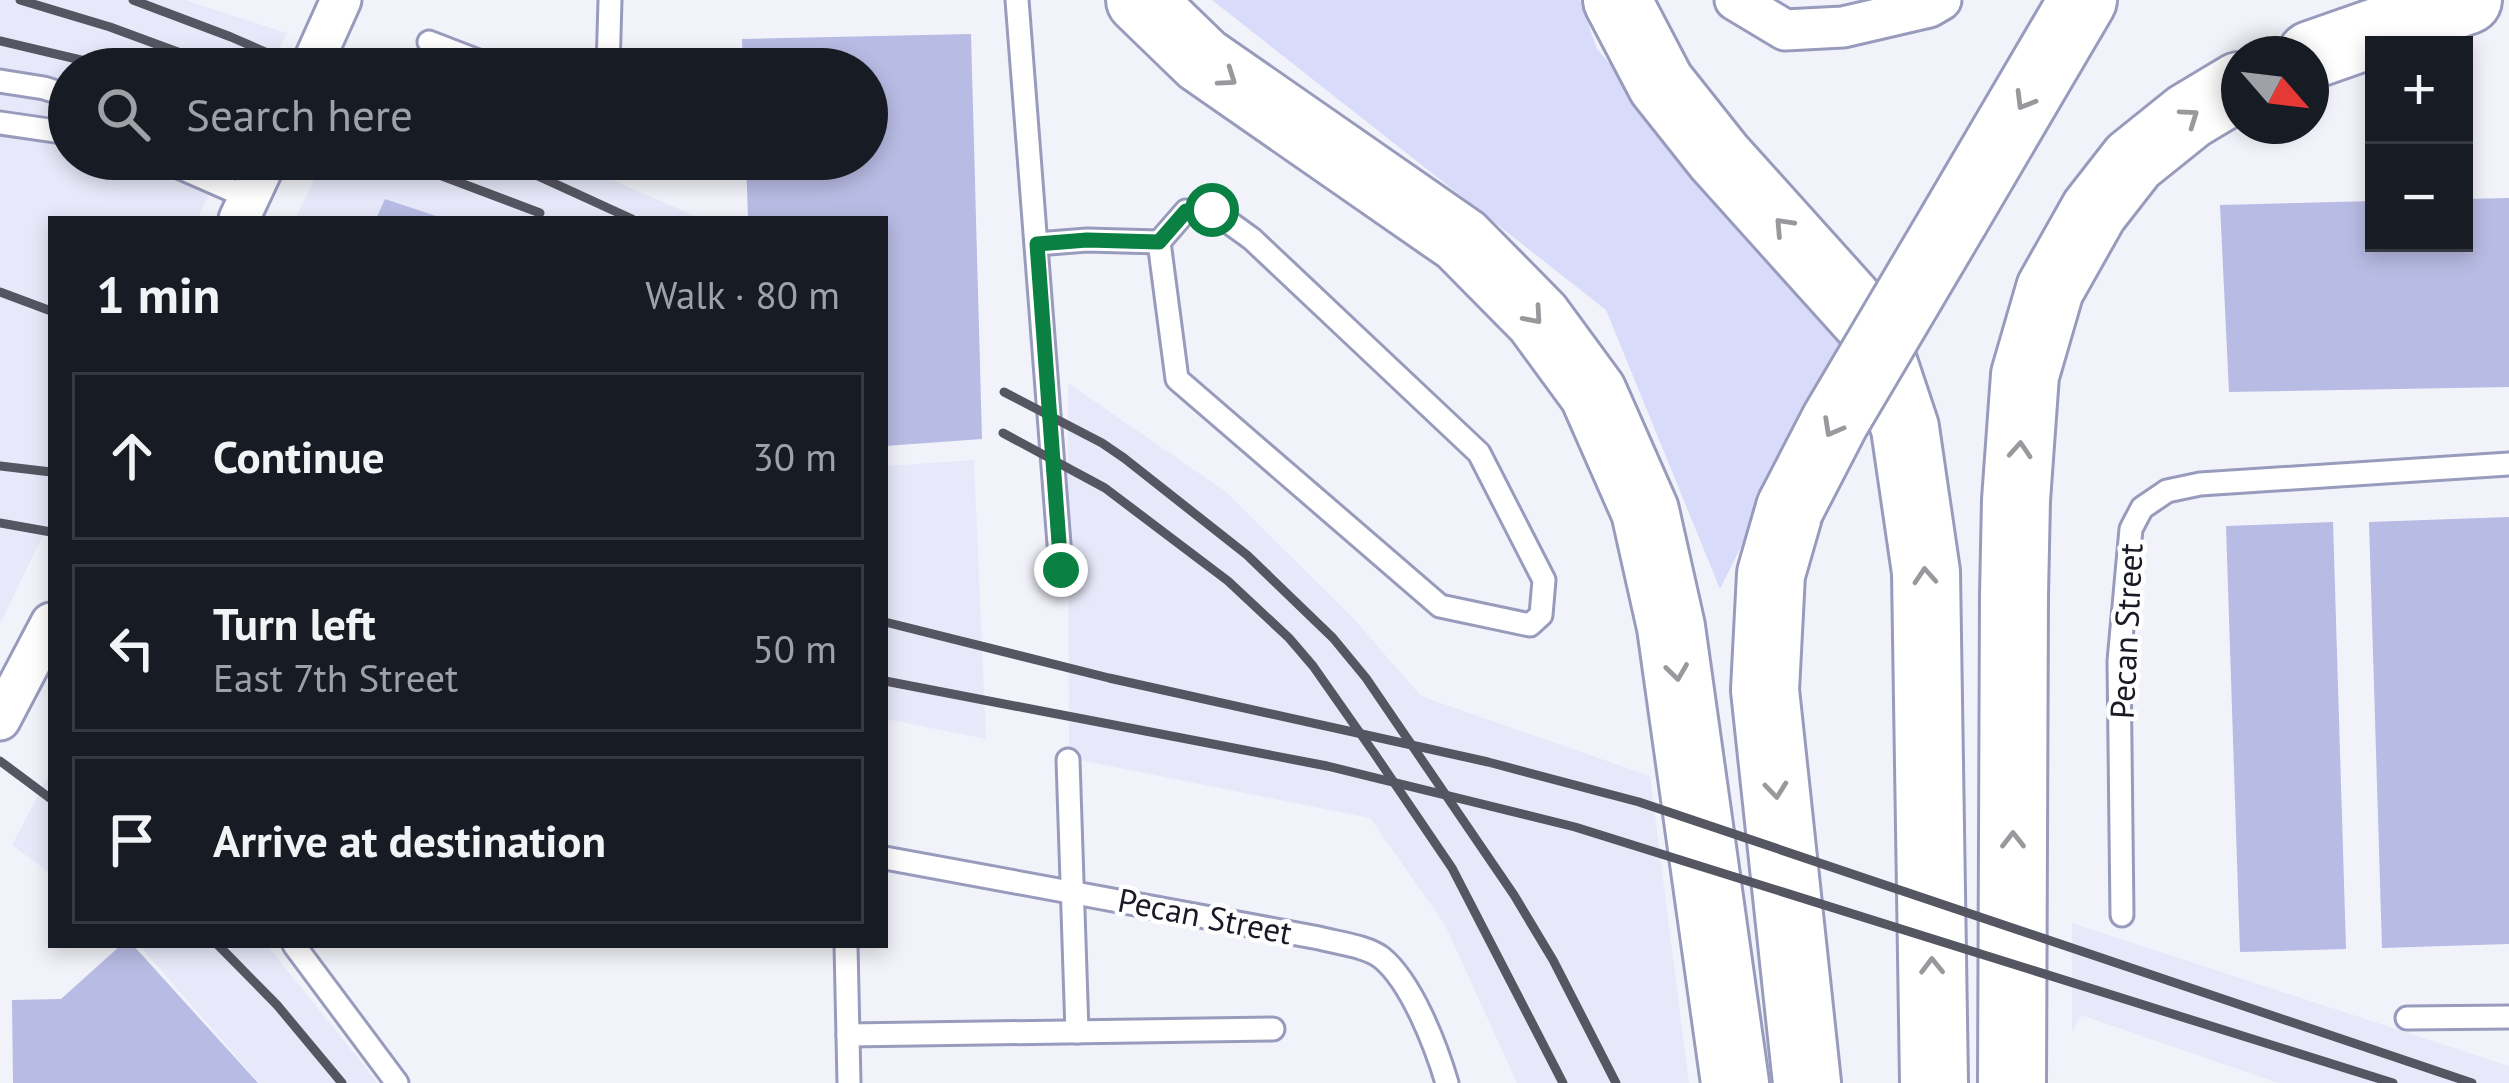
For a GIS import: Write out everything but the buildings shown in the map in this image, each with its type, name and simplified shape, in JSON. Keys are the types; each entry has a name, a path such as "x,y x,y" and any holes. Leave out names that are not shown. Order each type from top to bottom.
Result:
{"highway":[{"path":"1140,0 1202,59 1461,240 1538,318 1593,393 1645,511 1671,627 1735,1083"},
{"path":"1617,0 1661,84 1719,157 1870,326 1905,428 1926,572 1934,1083"},
{"path":"1808,1083 1765,690 1772,574 1790,508 1835,421 2083,0"},
{"path":"2329,49 2468,0"},
{"path":"2012,1083 2014,595 2025,375 2050,290 2094,211 2133,161 2221,97"}],"street":[{"path":"319,48 341,0"},
{"path":"1735,0 1785,30 1841,14 1929,8 1941,0"},
{"path":"244,208 257,180"},
{"path":"0,720 40,666 48,635"}],"lane":[{"path":"609,48 610,0"},
{"path":"1017,0 1061,570"},
{"path":"429,42 445,48"},
{"path":"0,81 48,89"},
{"path":"0,123 48,130"},
{"path":"196,180 244,208"},
{"path":"1212,210 1252,238 1479,453 1544,580 1541,615 1530,625 1440,606 1178,379 1159,242 1186,211 1212,210"},
{"path":"1037,244 1159,242"},
{"name":"Pecan Street","path":"2122,915 2119,661 2131,529 2142,508 2167,490 2200,484 2509,464"},
{"path":"1068,760 1077,1031"},
{"name":"Pecan Street","path":"888,859 1319,938 1379,955 1401,980 1427,1028 1447,1083"},
{"path":"296,948 397,1083"},
{"path":"846,948 849,1083"},
{"path":"2407,1018 2509,1017"},
{"path":"848,1035 1273,1029"}],"shaded area":[{"path":"0,0 185,0 287,33 280,48 48,48 48,180 216,180 198,216 48,216 48,525 0,624"},
{"path":"1212,0 1580,0 1597,49 1844,340 1720,589 1606,310"},
{"path":"314,180 612,180 695,216 296,216"},
{"path":"1068,383 1225,491 1353,618 1421,696 1650,776 1689,1083 1517,1083 1445,925 1370,818 1069,758"},
{"path":"974,460 986,739 888,720 888,466"},
{"path":"48,777 48,872 12,845"},
{"path":"2072,923 2509,1066 2509,1083 2278,1083 2081,1015 2072,1032"},
{"path":"142,948 269,948 378,1083 259,1083"}],"railway":[{"path":"20,0 167,48"},
{"path":"133,0 256,48"},
{"path":"0,41 48,52"},
{"path":"453,180 540,213"},
{"path":"547,180 625,216"},
{"path":"0,292 48,310"},
{"path":"1004,392 1124,458 1247,555 1333,638 1366,678 1514,895 1616,1083"},
{"path":"1003,433 1105,488 1228,581 1289,638 1452,868 1563,1083"},
{"path":"0,466 48,472"},
{"path":"0,523 48,531"},
{"path":"888,623 1109,678 1488,762 1639,802 2472,1083"},
{"path":"888,682 1327,766 1575,827 2393,1083"},
{"path":"0,761 48,797"},
{"path":"221,948 277,1005 342,1083"}],"route":[{"path":"1061,570 1037,244 1159,242 1186,211 1212,210"}]}
